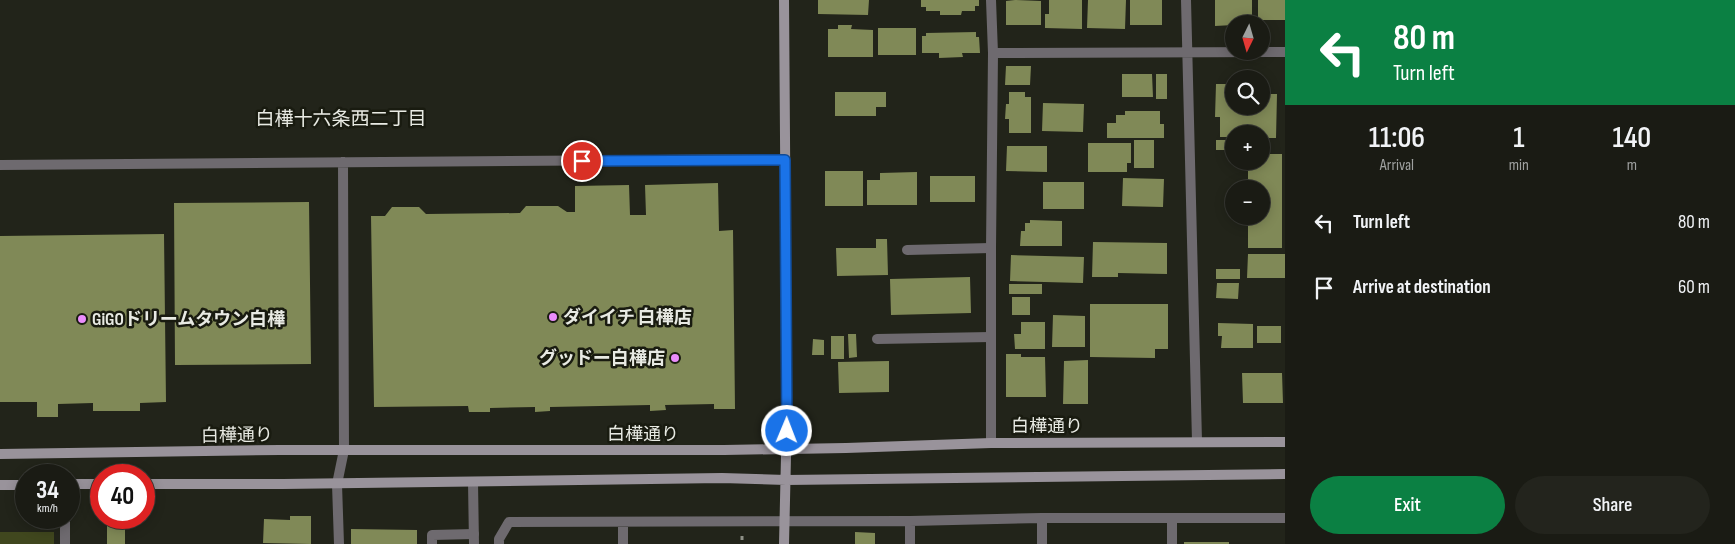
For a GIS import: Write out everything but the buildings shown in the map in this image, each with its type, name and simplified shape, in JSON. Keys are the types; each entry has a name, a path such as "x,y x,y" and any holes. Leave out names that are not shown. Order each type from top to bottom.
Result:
{"street":[{"path":"784,0 787,449 784,544"},
{"path":"991,0 993,53 991,443"},
{"path":"1186,0 1197,441"},
{"path":"993,53 1285,52"},
{"path":"0,165 785,160"},
{"path":"339,544 337,484 344,450 342,162"},
{"path":"906,250 991,248"},
{"path":"877,339 991,337"},
{"name":"白樺通り","path":"0,454 344,450 724,450 991,443 1285,442"},
{"path":"155,484 337,484 722,478 786,480 1285,474"},
{"path":"432,544 432,535 474,539 473,482"},
{"path":"0,486 15,485"},
{"path":"499,544 499,539 508,522 623,523 1042,518 1285,518"},
{"path":"1042,518 1042,544"},
{"path":"1172,518 1172,544"},
{"path":"910,520 910,544"},
{"path":"623,523 623,544"},
{"path":"64,529 65,544"}],"green space":[{"path":"0,532 54,532 54,544 0,544"}],"place":[{"name":"ダイイチ 白樺店","path":"553,317"},
{"name":"GiGOドリームタウン白樺","path":"82,319"},
{"name":"グッドー白樺店","path":"675,358"}],"district":[{"name":"白樺十六条西二丁目","path":"341,118"}],"route":[{"path":"582,161 785,160 787,431"}]}
